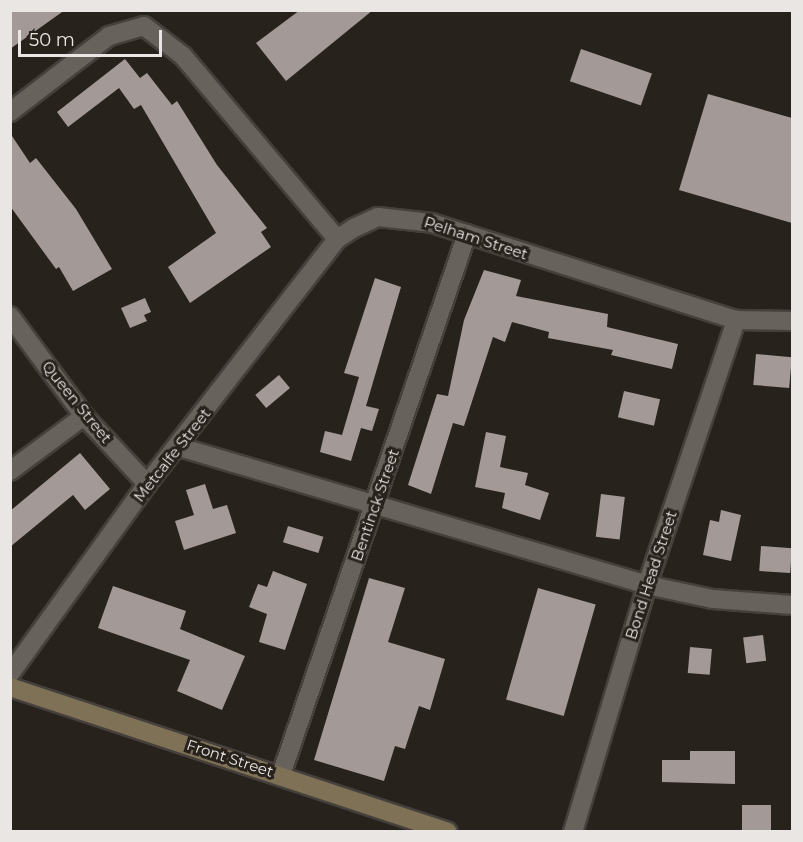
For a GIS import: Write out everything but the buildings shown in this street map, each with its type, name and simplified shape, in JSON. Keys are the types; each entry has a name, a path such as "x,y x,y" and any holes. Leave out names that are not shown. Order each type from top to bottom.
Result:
{"main road":[{"name":"Front Street","path":"10,687 448,831"}],"street":[{"path":"10,112 109,36 144,26 183,56 337,239"},
{"name":"Pelham Street","path":"337,239 378,217 422,221 736,320 792,321"},
{"name":"Bentinck Street","path":"281,775 467,234"},
{"name":"Metcalfe Street","path":"10,674 147,484 179,447 337,239"},
{"name":"Queen Street","path":"10,316 84,416 147,484"},
{"name":"Bond Head Street","path":"573,831 647,585 736,320"},
{"path":"10,471 84,416"},
{"path":"179,447 647,585 792,605"}]}
